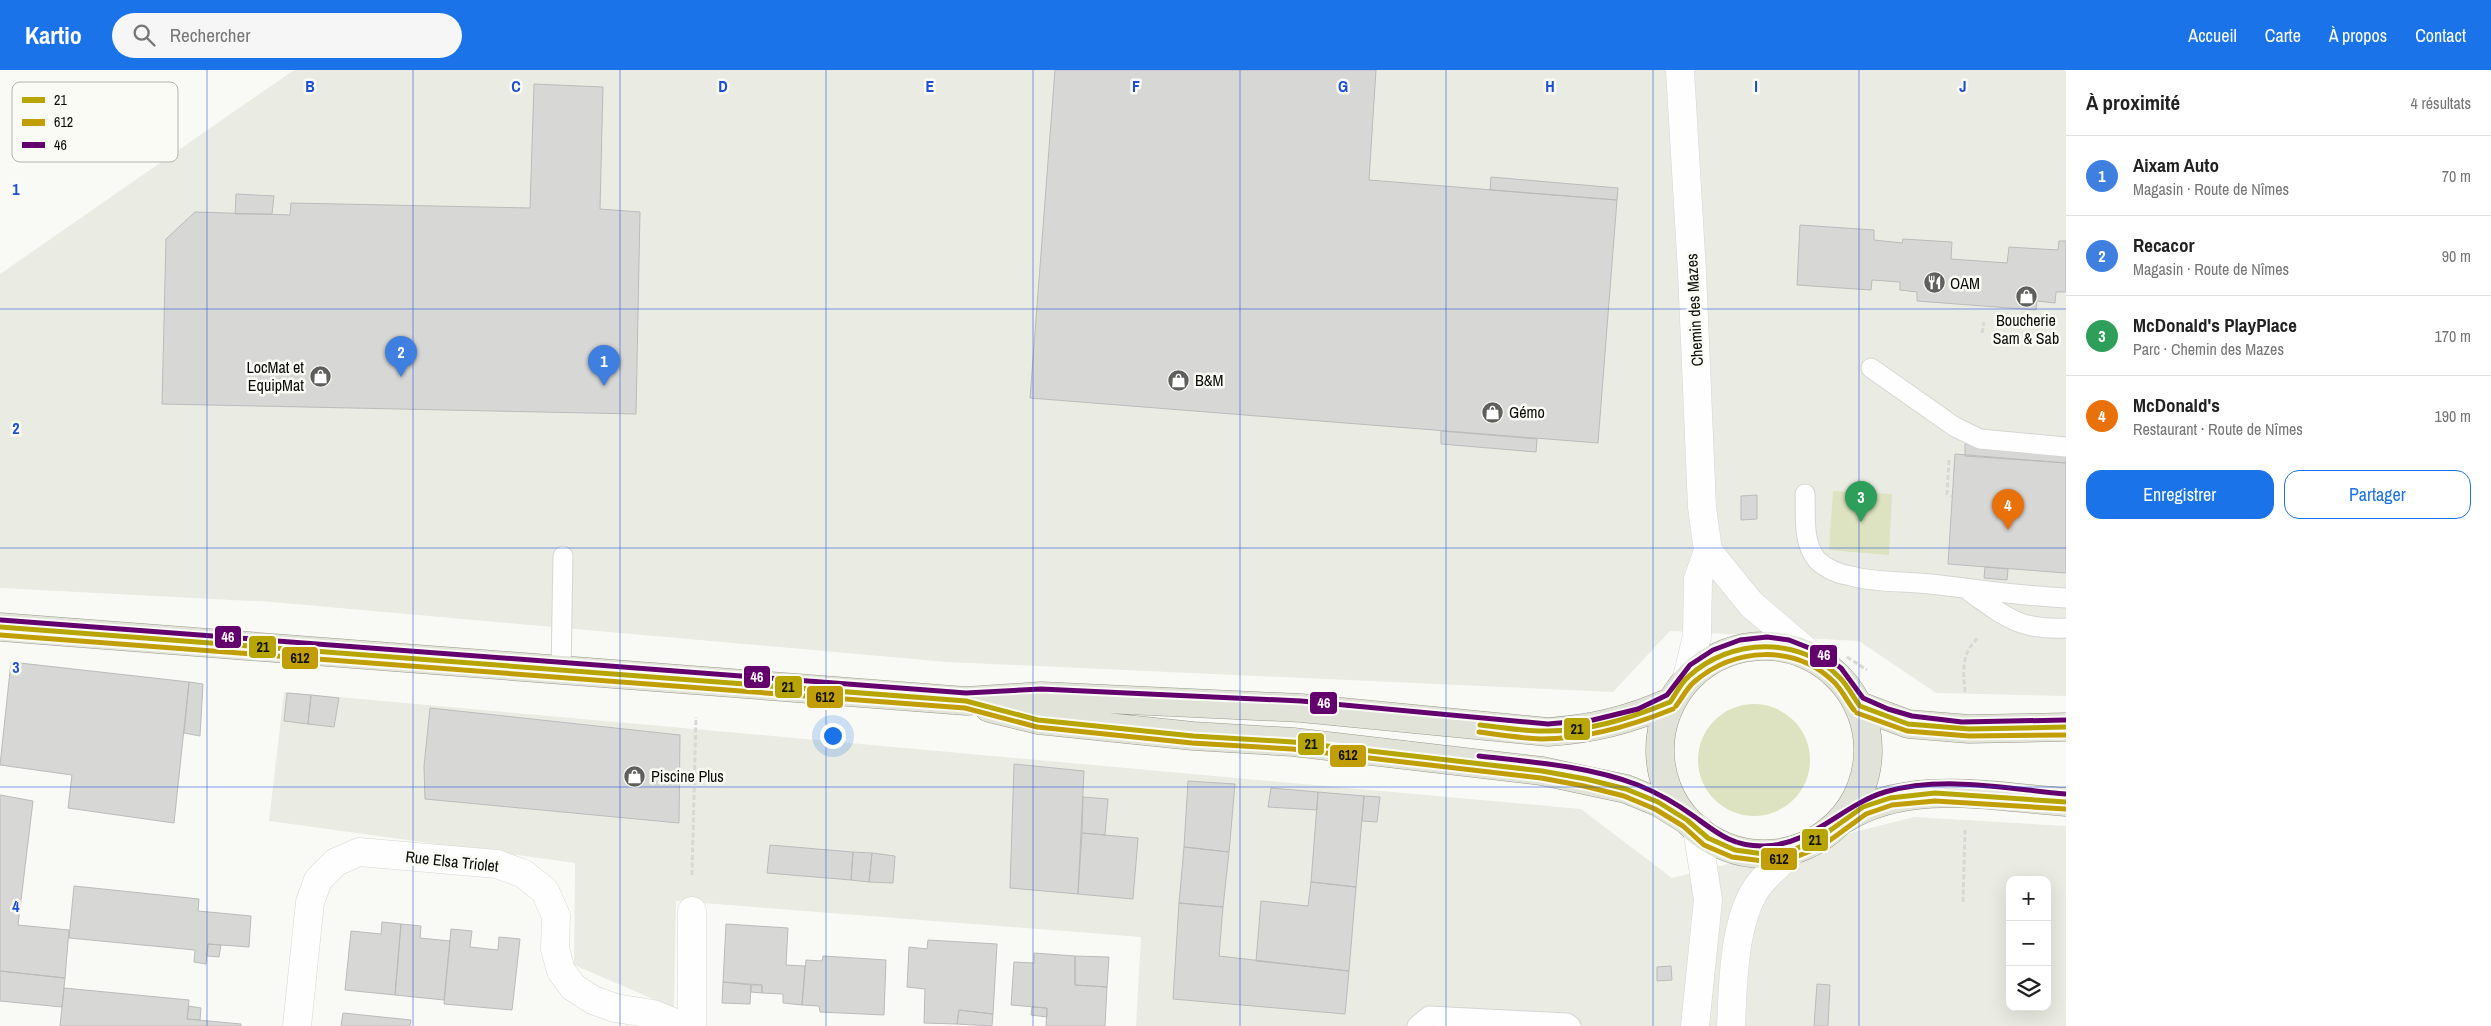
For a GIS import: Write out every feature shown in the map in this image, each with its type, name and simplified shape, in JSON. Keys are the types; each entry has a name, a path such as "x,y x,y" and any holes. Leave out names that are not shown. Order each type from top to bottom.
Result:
{"main road":[{"path":"0,627 966,701 1041,696 1301,708 1548,732 1594,727 1636,716 1670,702"},
{"path":"1692,824 1669,794 1660,764 1661,732 1670,702 1687,678 1714,657 1746,646 1780,646 1812,656 1840,678 1860,706 1868,736 1868,767 1858,796 1841,822"},
{"path":"966,701 1038,720 1192,736 1294,742 1542,771 1626,789 1658,802 1692,824 1708,838 1735,850 1764,854 1793,850 1818,839 1863,808 1890,798 1935,793 2066,802"},
{"path":"1860,706 1908,724 1969,729 2066,727"}],"street":[{"name":"Chemin des Mazes","path":"1680,70 1692,272 1702,507 1708,551 1698,579 1697,636 1687,678"},
{"path":"1708,551 1751,604 1812,656"},
{"path":"1692,824 1708,900 1695,1026"},
{"path":"1731,1026 1738,947 1749,903 1762,880 1777,868 1793,850"},
{"name":"Rue Elsa Triolet","path":"297,1026 310,902 318,880 336,862 358,852 497,864 524,874 545,891 556,916 555,949 560,970 573,987 593,1000 615,1008 653,1014 683,1026"},
{"path":"692,911 692,1026"}],"lane":[{"path":"1870,368 1955,427 1980,439 2066,447"},
{"path":"1804,494 1805,526 1809,545 1817,560 1832,571 1853,577 2066,598"},
{"path":"561,670 563,556"},
{"path":"1967,589 2018,623 2040,629 2066,628"},
{"path":"1417,1026 1429,1016 1567,1023 1571,1026"}],"path":[{"path":"1982,333 1984,322"},
{"path":"1950,456 1947,494 1952,496"},
{"path":"1966,693 1963,664 1969,646 1979,637"},
{"path":"1844,654 1874,675"},
{"path":"692,911 696,681"},
{"path":"1963,902 1965,828"}],"shaded area":[{"path":"294,70 2066,70 2066,696 1936,693 1859,641 1670,631 1613,692 947,662 272,602 0,588 0,274 161,162 178,162 178,150"},
{"path":"284,692 1581,809 1672,878 1914,817 2066,826 2066,1026 1136,1026 1141,937 676,901 674,1008 574,965 575,863 269,821"}],"green space":[{"path":"1833,491 1892,494 1889,555 1829,550"},
{"path":"1754,704 1775,708 1794,720 1806,739 1810,760 1806,781 1794,800 1775,812 1754,816 1733,812 1714,800 1702,781 1698,760 1702,739 1714,720 1733,708"}],"building":[{"path":"1055,70 1376,70 1369,180 1617,200 1598,443 1030,398"},
{"path":"534,84 603,87 600,209 640,212 636,414 162,404 166,239 195,212 290,215 291,203 530,208"},
{"path":"1491,177 1618,188 1617,200 1490,190"},
{"path":"236,194 274,196 272,214 235,214"},
{"path":"1800,225 1874,230 1874,240 1902,243 1903,239 1952,242 1951,259 2007,263 2009,247 2058,250 2059,241 2066,241 2066,292 2056,292 2055,303 2037,301 2036,310 1917,301 1917,292 1900,290 1900,282 1872,280 1871,290 1797,285"},
{"path":"1441,431 1537,439 1536,452 1441,444"},
{"path":"1965,444 2066,451 2066,463 1965,456"},
{"path":"1955,454 2066,463 2066,573 1948,564"},
{"path":"1757,495 1757,519 1741,520 1741,496"},
{"path":"1985,567 2008,569 2007,580 1984,578"},
{"path":"11,662 189,682 174,823 68,808 72,775 0,765"},
{"path":"189,682 203,684 200,736 184,733"},
{"path":"287,693 311,695 308,724 284,721"},
{"path":"311,695 339,698 334,727 308,724"},
{"path":"430,708 680,735 679,823 425,799 424,766"},
{"path":"1014,764 1084,771 1078,894 1010,888"},
{"path":"1188,781 1235,784 1229,852 1184,847"},
{"path":"1271,788 1318,792 1317,810 1268,807"},
{"path":"1318,792 1364,796 1356,887 1311,882"},
{"path":"0,795 33,801 18,925 69,930 65,978 0,971"},
{"path":"1364,796 1380,797 1377,822 1362,821"},
{"path":"1083,797 1108,799 1105,835 1082,833"},
{"path":"1082,833 1138,838 1133,899 1078,894"},
{"path":"770,845 853,852 851,880 767,873"},
{"path":"1184,847 1229,852 1223,907 1179,903"},
{"path":"853,852 872,853 869,882 851,880"},
{"path":"872,853 895,856 893,883 869,882"},
{"path":"1311,882 1356,887 1349,971 1256,961 1261,901 1308,906"},
{"path":"74,886 199,899 198,911 251,916 249,947 208,944 206,964 194,962 195,950 69,938"},
{"path":"1179,903 1223,907 1219,956 1349,971 1345,1014 1173,999"},
{"path":"382,922 401,924 395,995 345,990 351,931 381,934"},
{"path":"401,924 421,926 420,938 450,941 444,1000 395,995"},
{"path":"726,924 788,928 786,965 805,966 802,1005 783,1003 783,994 762,993 762,985 723,982"},
{"path":"451,929 472,931 470,947 498,950 499,937 520,939 512,1010 444,1004"},
{"path":"928,940 997,944 993,1014 959,1010 957,1024 924,1023 925,989 907,987 909,947 927,949"},
{"path":"208,944 221,945 219,957 207,956"},
{"path":"1034,953 1075,956 1075,985 1107,987 1105,1026 1046,1026 1047,1008 1011,1005 1014,962 1034,963"},
{"path":"823,956 886,960 884,1015 820,1012 819,1006 802,1005 806,960 822,961"},
{"path":"1075,956 1109,957 1107,987 1075,985"},
{"path":"1671,966 1672,980 1657,981 1657,967"},
{"path":"0,971 65,978 62,1007 0,1001"},
{"path":"723,982 751,985 750,1004 722,1003"},
{"path":"1817,984 1830,985 1828,1026 1814,1026"},
{"path":"751,985 762,985 762,993 751,992"},
{"path":"64,988 189,1000 187,1019 241,1024 241,1026 60,1026"},
{"path":"189,1006 201,1008 200,1020 187,1019"},
{"path":"1032,1007 1047,1008 1047,1017 1031,1015"},
{"path":"959,1010 993,1014 992,1026 957,1024"},
{"path":"343,1013 411,1020 410,1026 341,1026"}],"transit line":[{"name":"46","path":"1,620 966,693 1041,689 1301,701 1548,724 1593,720 1638,709 1667,695 1690,665 1713,650 1740,640 1767,637 1789,640 1817,651 1841,668 1863,698 1888,709 1912,716 1962,722 2066,720"},
{"name":"21","path":"0,627 966,701 1038,720 1193,736 1293,742 1542,771 1626,789 1658,802 1687,820 1708,838 1735,850 1764,854 1793,850 1818,839 1863,807 1890,798 1935,793 2066,802"},
{"name":"612","path":"0,635 965,708 1037,727 1192,743 1292,749 1541,778 1624,796 1655,809 1683,826 1704,845 1732,857 1763,861 1796,857 1822,846 1866,814 1892,805 1935,801 2065,809"},
{"name":"21","path":"1670,702 1685,680 1705,664 1724,655 1744,649 1765,647 1805,654 1824,664 1843,681 1860,706"},
{"name":"612","path":"1676,706 1691,684 1710,670 1746,657 1765,655 1783,656 1801,661 1818,670 1837,685 1854,710"},
{"name":"21","path":"1480,725 1519,730 1559,731 1608,723 1670,702"},
{"name":"21","path":"1860,706 1908,724 1969,729 2066,727"},
{"name":"612","path":"1479,732 1541,739 1575,737 1625,726 1673,709"},
{"name":"612","path":"1857,713 1907,731 1969,736 2066,735"},
{"name":"46","path":"1479,756 1580,769 1638,785 1667,799 1725,838 1742,844 1762,846 1795,840 1869,798 1907,787 1930,784 1976,785 2066,794"}],"place":[{"name":"OAM","path":"1934,283"},
{"name":"Boucherie Sam & Sab","path":"2026,296"},
{"name":"LocMat et EquipMat","path":"320,376"},
{"name":"Recacor","path":"401,377"},
{"name":"B&M","path":"1179,380"},
{"name":"Aixam Auto","path":"604,386"},
{"name":"Gémo","path":"1493,412"},
{"name":"McDonald's PlayPlace","path":"1861,522"},
{"name":"McDonald's","path":"2008,530"},
{"name":"Piscine Plus","path":"635,776"}]}
